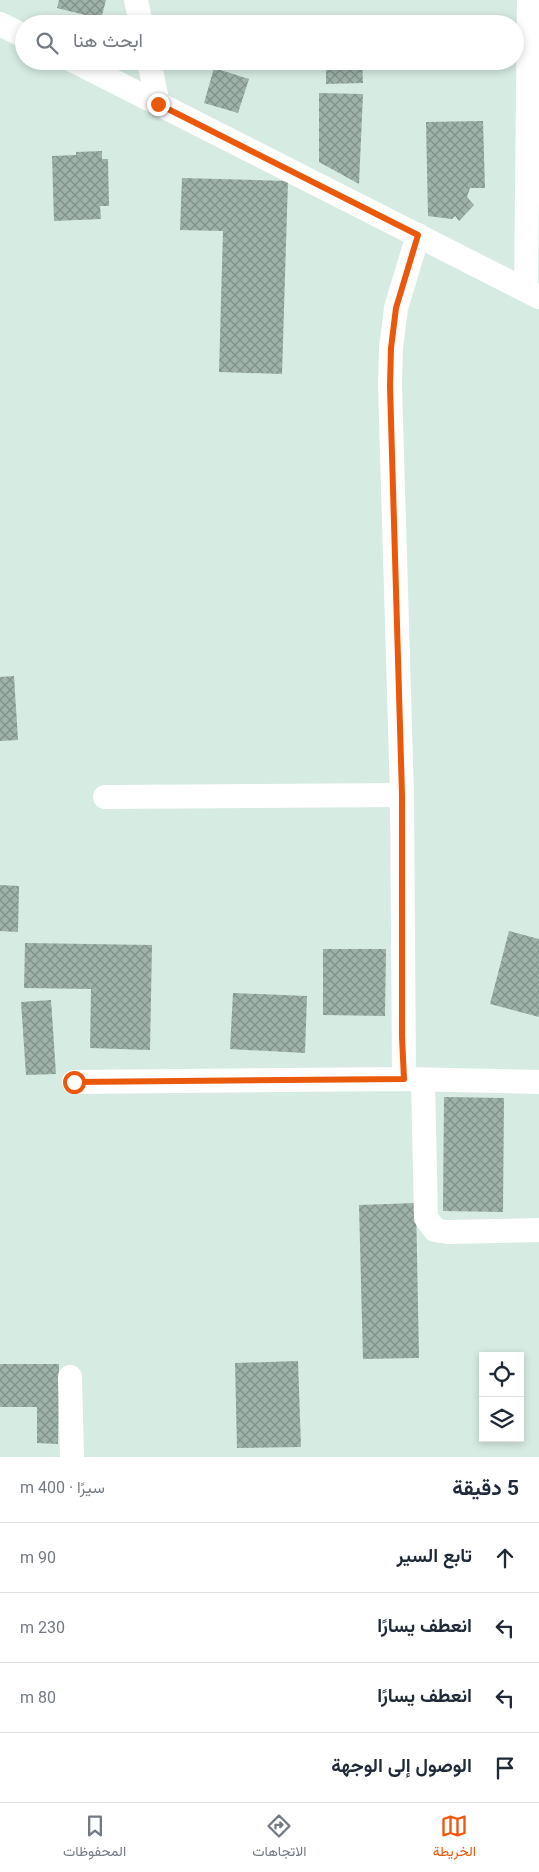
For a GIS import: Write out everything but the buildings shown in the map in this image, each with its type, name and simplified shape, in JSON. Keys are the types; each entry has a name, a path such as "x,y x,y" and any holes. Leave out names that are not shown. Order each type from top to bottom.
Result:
{"street":[{"path":"136,0 139,15"},
{"path":"92,70 532,293 529,0"},
{"path":"0,24 15,32"},
{"path":"151,70 158,104"},
{"path":"418,235 396,308 391,348 390,386 402,795 402,1037 413,1079 426,1218 435,1230 447,1232 539,1230"},
{"path":"105,797 402,795"},
{"path":"74,1082 413,1079 539,1082"},
{"path":"70,1377 72,1457"}],"route":[{"path":"74,1082 404,1079 402,1037 402,795 390,386 391,348 396,308 418,235 158,104"}]}
